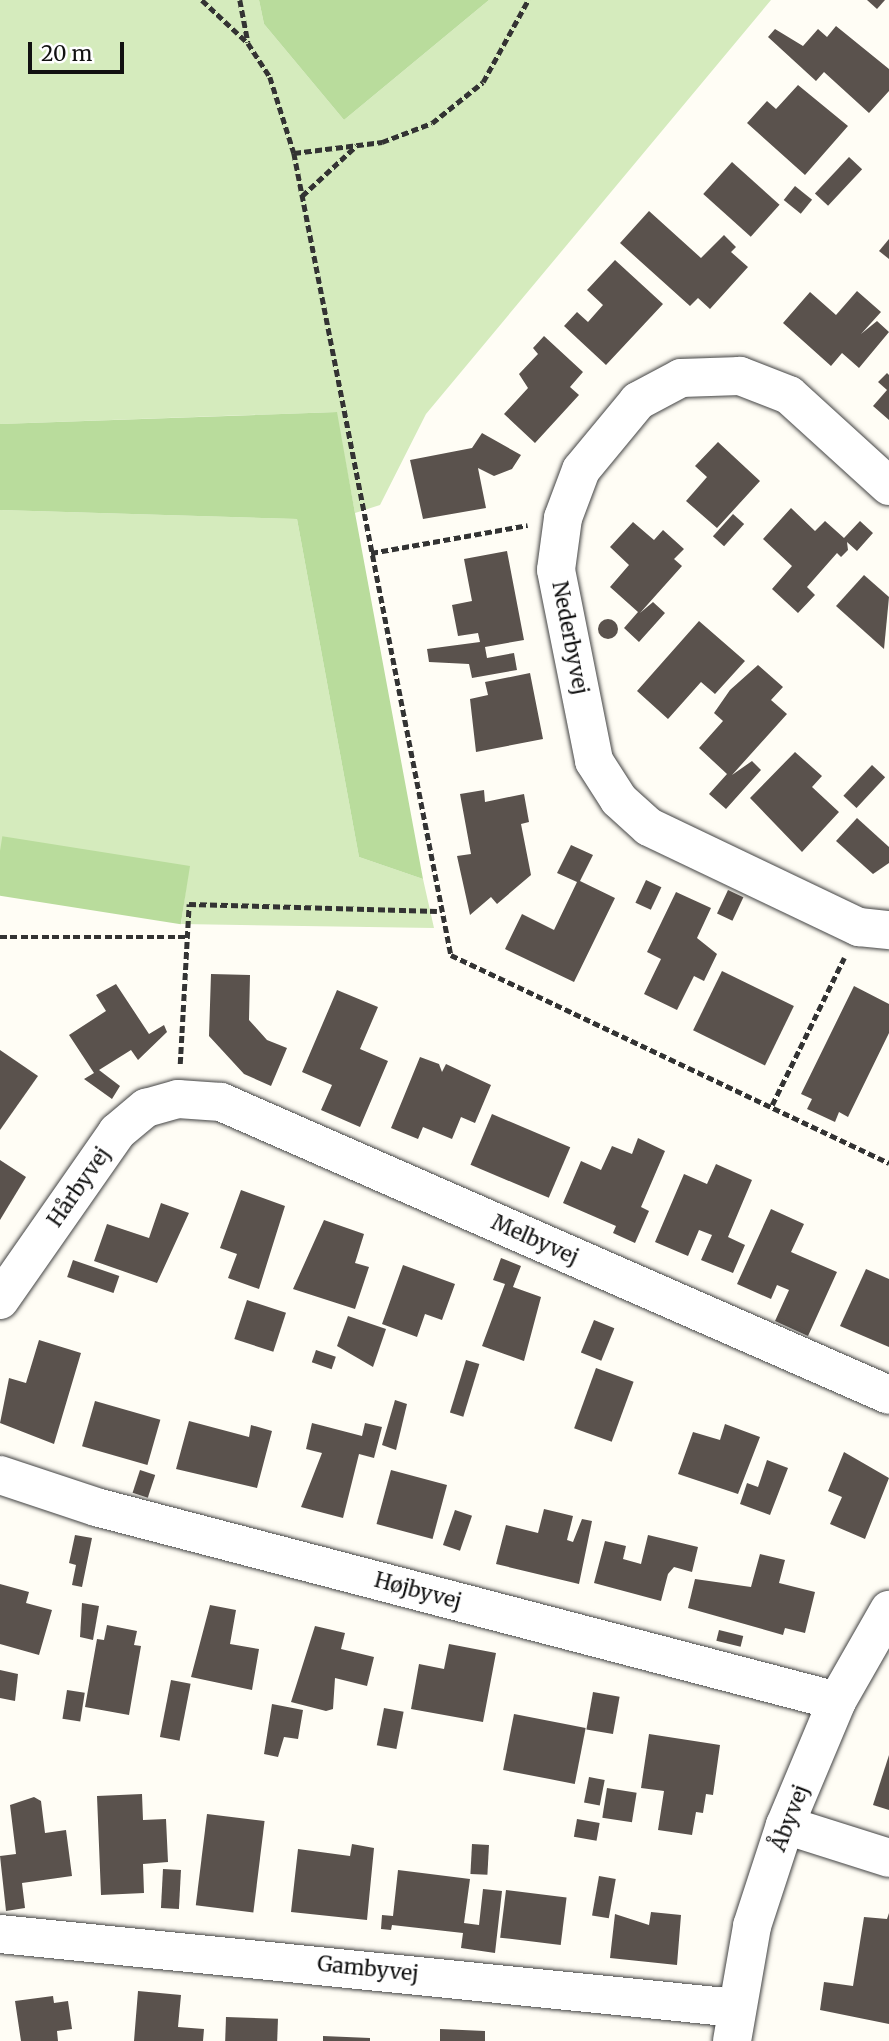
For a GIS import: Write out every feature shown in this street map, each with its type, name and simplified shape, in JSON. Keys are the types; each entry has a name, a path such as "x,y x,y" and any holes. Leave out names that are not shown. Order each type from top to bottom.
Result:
{"street":[{"name":"Nederbyvej","path":"874,928 649,827 619,800 594,761 556,570 563,518 581,470 630,411 681,377 740,376 789,395 889,486"},
{"name":"Hårbyvej","path":"0,1300 117,1132 146,1108 178,1099"},
{"name":"Melbyvej","path":"178,1099 221,1102 889,1395"},
{"name":"Højbyvej","path":"0,1475 96,1507 837,1701"},
{"name":"Åbyvej","path":"734,2024 752,1926 785,1825 837,1701 889,1610"},
{"path":"785,1825 889,1858"},
{"name":"Gambyvej","path":"0,1934 734,2024"}],"path":[{"path":"202,0 248,43 270,78 294,153 438,911 451,955 772,1105 889,1163"},
{"path":"240,0 248,43"},
{"path":"294,153 356,146 432,122 483,82 528,0"},
{"path":"302,197 356,146"},
{"path":"371,553 563,518"},
{"path":"178,1099 190,904 438,911"},
{"path":"772,1105 874,928"},
{"path":"0,937 188,937"}],"green space":[{"path":"0,0 259,0 264,24 344,120 489,0 771,0 426,414 380,505 355,513 336,412 0,424"},
{"path":"259,0 489,0 344,120 264,24"},
{"path":"337,412 423,879 359,857 297,519 0,510 0,424"},
{"path":"0,510 297,519 359,857 423,879 434,928 181,924 189,866 0,867"},
{"path":"2,836 190,866 181,924 0,896"}],"building":[{"path":"867,0 885,0 877,9"},
{"path":"836,26 889,69 889,91 869,113 824,72 816,81 768,37 775,29 803,46 818,29 827,37"},
{"path":"798,85 848,126 805,175 747,123 767,101 776,109"},
{"path":"849,157 862,169 828,206 815,194"},
{"path":"732,162 780,205 751,237 703,194"},
{"path":"795,186 812,200 801,214 784,200"},
{"path":"649,211 701,258 724,235 736,247 731,252 748,267 710,309 698,298 690,306 620,243"},
{"path":"889,239 889,259 879,251"},
{"path":"615,260 663,304 606,365 564,326 577,312 588,322 603,305 587,290"},
{"path":"857,291 881,312 861,334 877,321 889,332 859,368 842,353 831,366 783,323 810,292 836,315"},
{"path":"544,336 583,372 570,387 579,395 535,443 504,414 528,388 519,374 538,354 533,348"},
{"path":"887,373 889,420 873,406 887,390 878,382"},
{"path":"482,433 521,455 512,469 494,476 478,468 486,508 423,519 410,460 472,448"},
{"path":"718,442 760,481 717,528 686,501 707,477 695,466"},
{"path":"791,508 815,531 825,521 844,538 860,521 873,533 857,551 847,542 848,550 841,557 837,553 807,587 815,595 798,613 772,589 792,566 763,539"},
{"path":"733,514 744,524 724,546 713,536"},
{"path":"633,522 654,540 663,530 684,549 674,559 682,566 640,613 653,602 665,613 639,642 624,628 638,612 610,587 629,565 610,547"},
{"path":"507,551 524,640 485,647 487,658 514,653 517,670 472,678 469,664 429,662 427,649 480,642 478,633 458,636 452,605 472,601 464,559"},
{"path":"864,575 889,597 884,649 836,606"},
{"path":"608,619 615,622 618,629 615,636 608,639 601,636 598,629 601,622"},
{"path":"699,621 745,661 715,694 701,682 668,719 637,691"},
{"path":"758,665 783,687 771,700 787,714 732,775 752,761 761,770 726,809 709,794 727,774 699,748 723,721 714,713 730,690"},
{"path":"530,673 543,739 476,752 470,699 488,695 485,682"},
{"path":"795,752 822,776 812,787 839,812 802,852 750,798"},
{"path":"872,765 885,777 857,808 843,796"},
{"path":"484,790 485,802 524,794 529,822 521,824 531,875 497,904 491,897 470,915 457,856 471,854 460,794"},
{"path":"857,818 889,847 889,863 873,874 836,841"},
{"path":"571,845 593,855 580,881 615,898 574,982 505,949 522,914 554,930 577,882 557,873"},
{"path":"646,880 661,887 651,910 635,903"},
{"path":"728,890 743,897 732,921 717,914"},
{"path":"676,892 711,908 697,938 717,954 704,981 694,976 677,1010 644,994 661,959 647,952"},
{"path":"722,971 794,1006 765,1065 693,1030"},
{"path":"211,974 250,975 249,1020 267,1040 287,1048 271,1086 244,1074 209,1036"},
{"path":"116,984 149,1034 164,1025 167,1032 138,1060 131,1050 99,1070 120,1086 112,1099 84,1079 94,1073 69,1035 106,1011 96,995"},
{"path":"854,986 889,1004 889,1033 848,1117 839,1112 835,1122 807,1109 812,1099 801,1094"},
{"path":"337,990 378,1007 360,1049 388,1061 360,1127 321,1110 332,1085 302,1072"},
{"path":"0,1050 38,1076 0,1130"},
{"path":"420,1057 439,1064 442,1072 446,1064 491,1085 475,1123 461,1117 452,1139 423,1127 418,1139 391,1128"},
{"path":"492,1114 570,1147 549,1198 471,1165"},
{"path":"638,1138 665,1151 641,1207 649,1211 635,1243 613,1233 616,1226 563,1203 581,1161 601,1170 612,1146 632,1154"},
{"path":"0,1160 26,1177 0,1220"},
{"path":"716,1164 752,1180 728,1237 745,1245 733,1273 701,1260 712,1235 699,1230 688,1256 655,1242 684,1174 707,1184"},
{"path":"241,1190 285,1206 259,1289 228,1278 237,1254 220,1248"},
{"path":"161,1203 189,1213 157,1283 94,1261 107,1224 149,1238"},
{"path":"771,1209 804,1224 791,1252 837,1272 808,1336 775,1321 789,1290 777,1285 771,1299 737,1284"},
{"path":"324,1220 364,1234 355,1263 369,1267 355,1309 293,1289"},
{"path":"501,1258 521,1266 513,1287 541,1297 524,1361 482,1346 505,1284 493,1280"},
{"path":"73,1260 119,1276 113,1293 67,1277"},
{"path":"403,1265 455,1284 442,1320 425,1314 417,1337 382,1324"},
{"path":"866,1269 889,1279 889,1347 840,1326"},
{"path":"247,1300 286,1313 273,1352 234,1339"},
{"path":"348,1316 386,1329 373,1367 337,1346"},
{"path":"594,1320 614,1328 601,1361 581,1352"},
{"path":"39,1340 81,1353 54,1444 0,1423 9,1378 26,1383"},
{"path":"316,1350 336,1357 332,1369 312,1362"},
{"path":"466,1360 479,1364 463,1417 450,1413"},
{"path":"596,1368 634,1382 612,1442 574,1428"},
{"path":"395,1400 407,1404 396,1450 382,1445"},
{"path":"95,1401 160,1420 147,1465 82,1446"},
{"path":"189,1421 249,1437 251,1425 272,1431 257,1488 176,1469"},
{"path":"312,1423 362,1436 365,1423 382,1427 374,1458 359,1454 343,1518 301,1507 322,1453 306,1449"},
{"path":"725,1424 760,1437 738,1494 678,1474 693,1432 720,1440"},
{"path":"844,1452 889,1478 865,1539 830,1524 842,1497 828,1491"},
{"path":"767,1460 788,1468 770,1515 740,1504 747,1483 758,1487"},
{"path":"140,1470 155,1475 148,1498 133,1493"},
{"path":"391,1470 447,1485 433,1539 377,1524"},
{"path":"544,1509 573,1516 567,1540 573,1542 582,1519 592,1521 579,1584 496,1564 506,1525 538,1533"},
{"path":"455,1510 472,1516 460,1551 443,1545"},
{"path":"75,1535 92,1538 82,1587 72,1585 76,1565 69,1563"},
{"path":"648,1535 698,1547 692,1572 674,1567 668,1574 661,1601 594,1583 605,1541 626,1546 623,1559 641,1564"},
{"path":"760,1554 785,1560 779,1583 815,1592 805,1633 785,1628 783,1635 688,1608 695,1579 751,1587"},
{"path":"0,1584 29,1592 26,1603 52,1610 39,1655 0,1644"},
{"path":"82,1603 99,1606 93,1640 80,1637"},
{"path":"210,1605 236,1610 230,1644 259,1649 252,1690 191,1677"},
{"path":"107,1625 137,1631 134,1645 141,1646 129,1715 85,1707 97,1639 104,1640"},
{"path":"315,1626 345,1633 341,1649 374,1657 367,1686 335,1678 333,1709 326,1711 291,1702"},
{"path":"719,1630 743,1636 741,1647 716,1641"},
{"path":"449,1644 496,1653 483,1722 411,1709 419,1664 444,1669"},
{"path":"0,1670 18,1674 15,1701 0,1698"},
{"path":"171,1680 191,1684 180,1741 160,1737"},
{"path":"67,1690 85,1693 80,1721 62,1719"},
{"path":"593,1692 620,1697 613,1734 586,1729"},
{"path":"272,1704 303,1710 298,1739 284,1737 278,1757 264,1754"},
{"path":"384,1708 404,1712 396,1749 377,1745"},
{"path":"514,1714 586,1728 575,1784 503,1770"},
{"path":"649,1734 720,1745 713,1795 706,1794 703,1813 696,1812 692,1835 658,1830 664,1791 641,1788"},
{"path":"889,1755 889,1810 873,1805"},
{"path":"589,1777 605,1780 600,1806 584,1803"},
{"path":"607,1788 637,1793 632,1822 602,1818"},
{"path":"142,1794 143,1820 166,1819 168,1862 143,1864 144,1893 101,1895 97,1796"},
{"path":"34,1797 41,1801 45,1833 66,1830 72,1876 22,1883 25,1908 6,1911 0,1856 16,1854 10,1805"},
{"path":"207,1814 265,1821 253,1912 196,1905"},
{"path":"577,1819 600,1823 597,1841 574,1837"},
{"path":"352,1844 374,1848 367,1920 291,1912 298,1849 350,1856"},
{"path":"472,1844 489,1845 487,1875 470,1874"},
{"path":"163,1869 181,1870 179,1909 161,1908"},
{"path":"398,1870 470,1879 464,1923 479,1925 483,1889 502,1891 495,1953 461,1948 463,1933 392,1925 391,1930 381,1929 382,1915 393,1916"},
{"path":"599,1876 616,1879 609,1918 592,1915"},
{"path":"506,1890 567,1897 561,1945 500,1938"},
{"path":"651,1912 681,1915 677,1965 610,1958 615,1914 649,1925"},
{"path":"889,1913 889,2024 820,2010 824,1982 853,1986 864,1917 887,1919"},
{"path":"138,1991 181,1995 178,2027 204,2029 203,2041 134,2041"},
{"path":"53,1996 54,2003 68,2001 72,2029 57,2031 58,2041 21,2041 15,2001"},
{"path":"226,2017 278,2019 277,2041 225,2041"},
{"path":"440,2029 485,2031 485,2041 440,2041"},
{"path":"323,2036 370,2038 370,2041 323,2041"}]}
